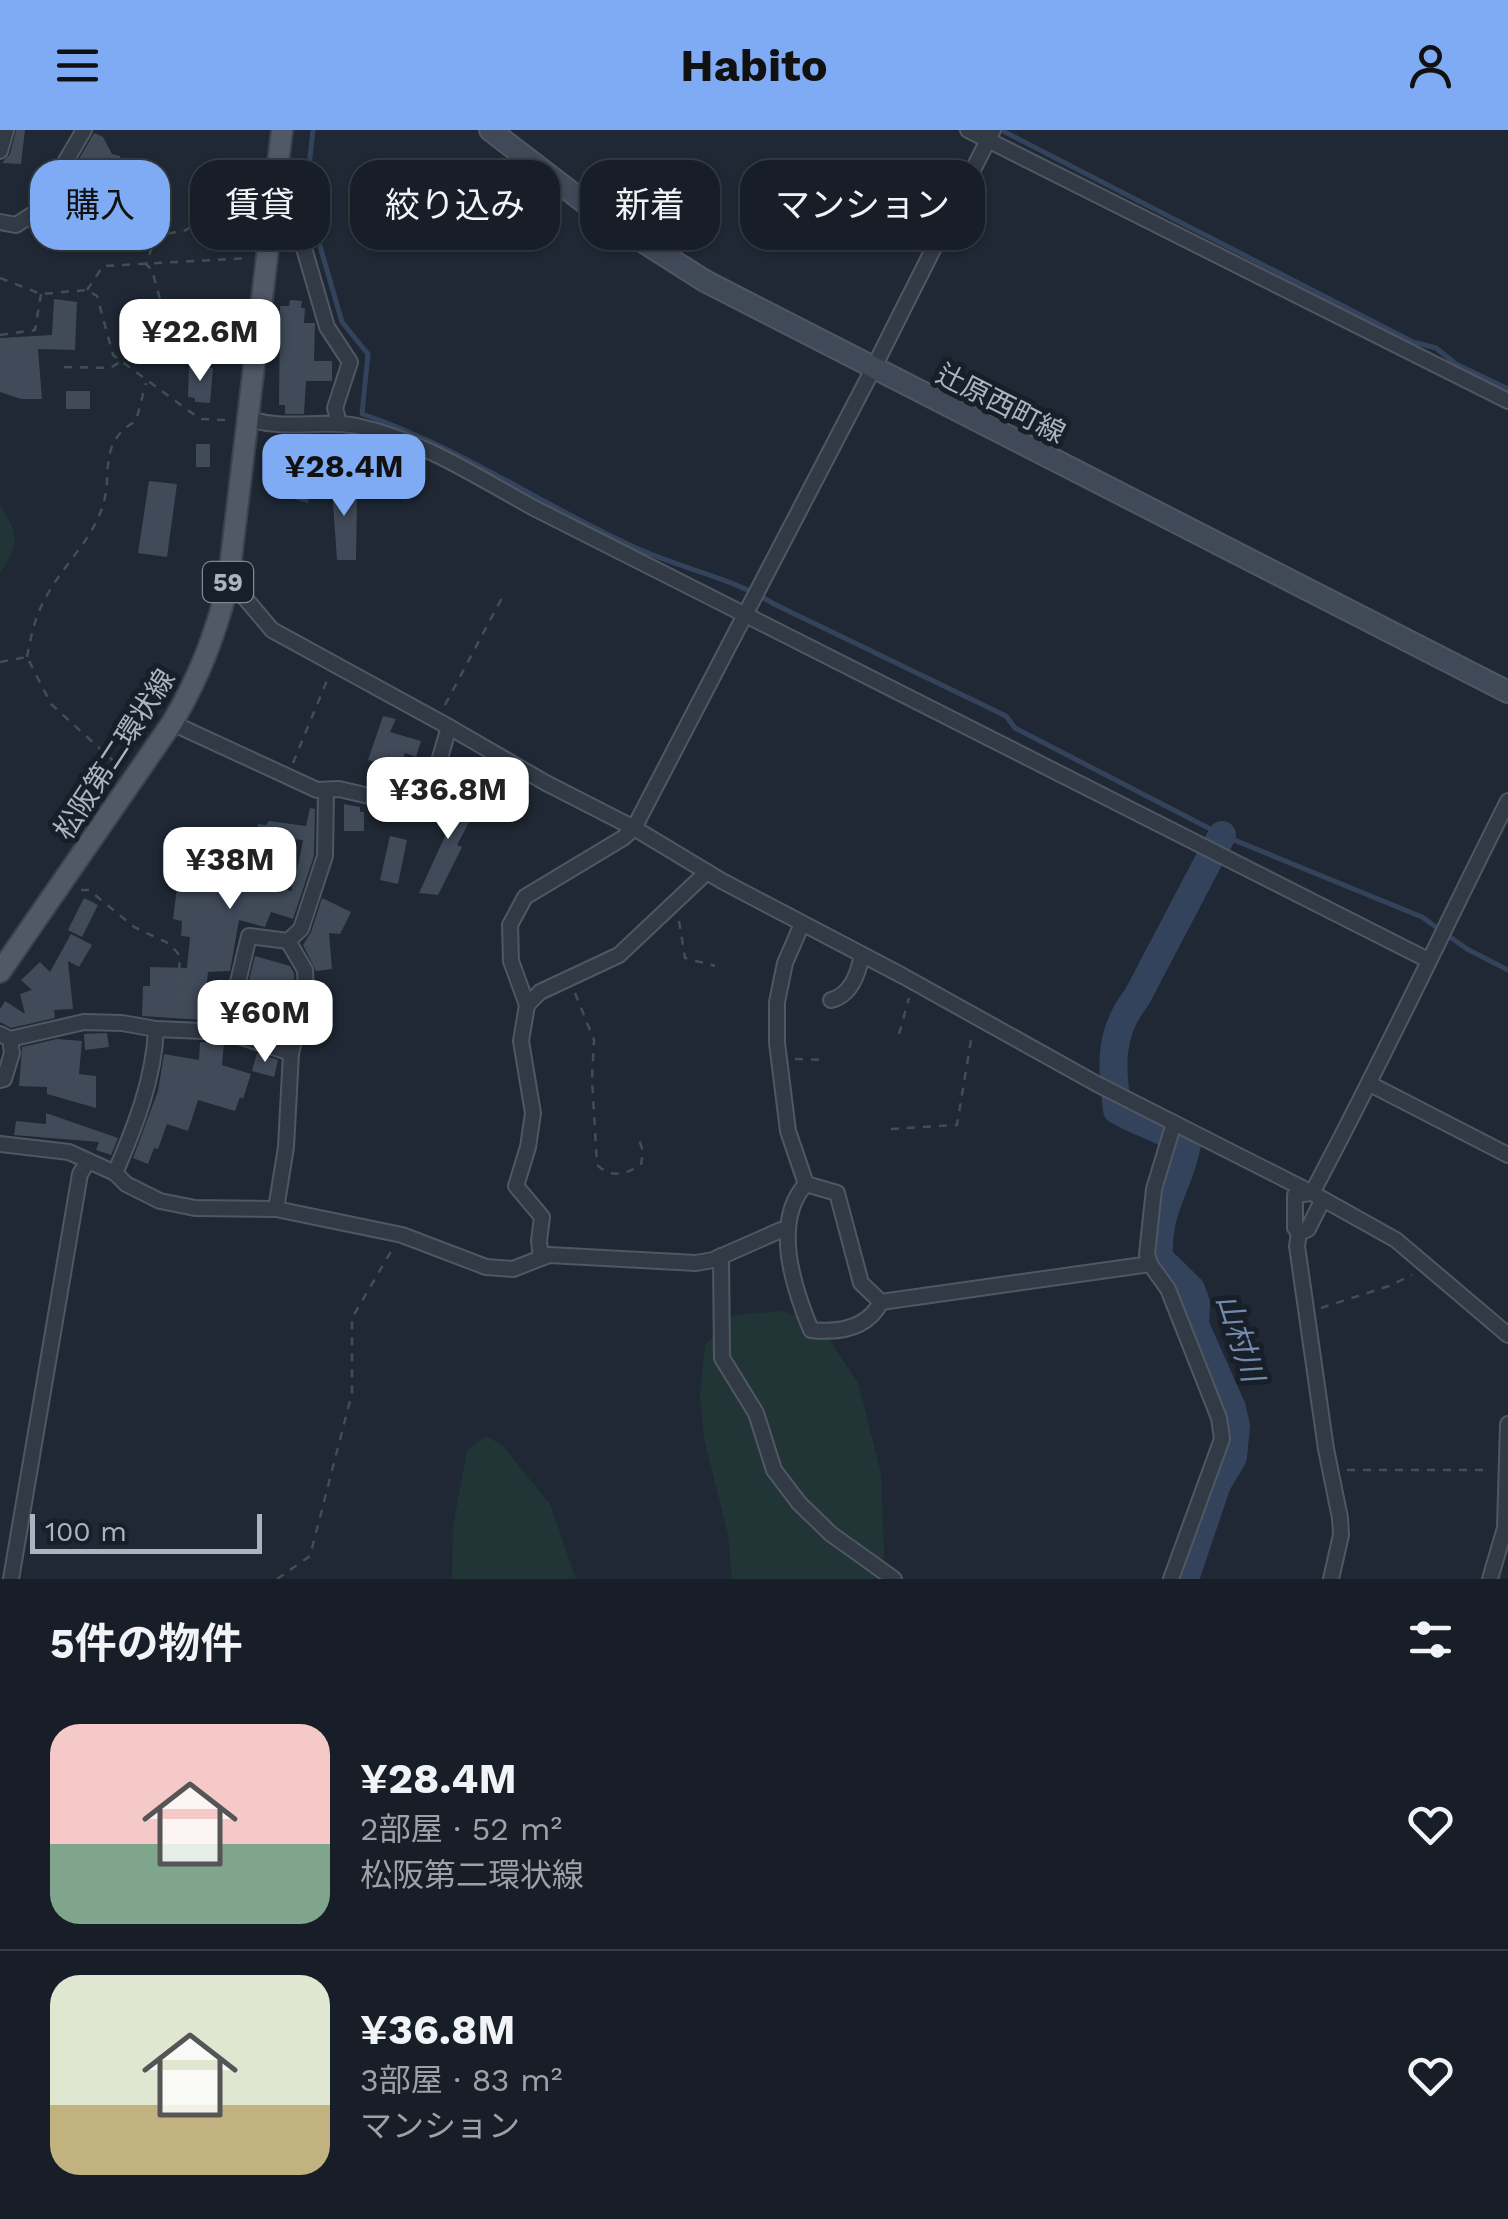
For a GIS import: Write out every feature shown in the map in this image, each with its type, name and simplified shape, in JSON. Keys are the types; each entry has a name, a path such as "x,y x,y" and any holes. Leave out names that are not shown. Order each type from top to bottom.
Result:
{"main road":[{"name":"松阪第二環状線","path":"278,160 282,130"},
{"name":"辻原西町線","path":"490,130 601,215 704,281 1508,692"},
{"name":"松阪第二環状線","path":"0,972 172,723 194,686 216,634 228,585 267,250"}],"street":[{"path":"0,151 6,130"},
{"path":"0,222 16,225 36,212 84,130"},
{"path":"968,130 990,135 1508,401"},
{"path":"541,1258 542,1217 516,1186 533,1113 521,1041 526,1005 511,962 510,926 515,913 525,897 634,828 990,135"},
{"path":"305,250 327,326 350,362 336,408 339,424"},
{"path":"248,418 268,424 339,424 406,438 534,508 1428,960"},
{"path":"228,585 246,598 272,630 546,784 1396,1240 1508,1335"},
{"path":"172,723 326,792 339,790 424,808 443,723"},
{"path":"288,941 301,929 325,856 326,792"},
{"path":"1300,1233 1308,1229 1317,1197 1508,801"},
{"path":"526,1005 540,992 619,955 708,872"},
{"path":"802,924 785,964 777,1002 788,1131 806,1184"},
{"path":"226,1032 249,936 288,941"},
{"path":"276,1210 286,1147 290,1053 306,994 306,970 288,941"},
{"path":"831,1000 842,997 848,989 862,954"},
{"path":"0,1080 4,1080 12,1052 5,1036 84,1022 226,1032 290,1053"},
{"path":"115,1173 147,1088 156,1053 156,1029"},
{"path":"1370,1084 1508,1155"},
{"path":"1170,1579 1222,1438 1219,1418 1168,1290 1147,1254 1154,1189 1174,1123"},
{"path":"0,1144 69,1152 115,1173 126,1184 160,1201 195,1208 276,1210 402,1234 486,1266 514,1268 549,1255 696,1263 788,1230"},
{"path":"10,1579 80,1174 88,1161"},
{"path":"806,1184 797,1194 788,1230 792,1267 811,1330 838,1332 873,1316 880,1302"},
{"path":"806,1184 837,1194 861,1283 880,1302"},
{"path":"1300,1233 1294,1228 1295,1196 1317,1197"},
{"path":"1300,1233 1297,1246 1341,1535 1331,1579"},
{"path":"722,1256 722,1358 756,1413 774,1470 830,1534 894,1579"},
{"path":"880,1302 1150,1264"},
{"path":"1490,1579 1505,1528 1508,1424"}],"path":[{"path":"146,264 156,236 190,227"},
{"path":"87,290 104,266 266,258"},
{"path":"146,264 152,270 164,314"},
{"path":"0,278 41,294 87,290 97,296 113,355 200,418 248,418"},
{"path":"0,335 35,330 41,294"},
{"path":"64,368 110,368 122,362"},
{"path":"133,780 51,704 27,657 32,629 46,596 96,525 105,502 108,454 119,430 136,421 147,380"},
{"path":"443,723 504,594"},
{"path":"0,662 27,657"},
{"path":"288,775 334,663"},
{"path":"80,890 89,890 148,936 170,944 180,956 175,1030"},
{"path":"674,906 685,958 715,966"},
{"path":"570,978 594,1040 597,1166 612,1175 626,1174 641,1164 637,1134"},
{"path":"899,1034 912,987"},
{"path":"890,1129 957,1125 964,1072 978,1018"},
{"path":"779,1058 826,1060"},
{"path":"277,1579 310,1556 352,1394 352,1318 402,1234"},
{"path":"1307,1313 1389,1286 1427,1268"},
{"path":"1330,1470 1506,1470"}],"shaded area":[{"path":"0,505 15,539 0,573"},
{"path":"783,1311 821,1327 858,1383 881,1474 885,1579 732,1579 728,1535 704,1439 700,1395 705,1345 734,1315"},
{"path":"486,1436 502,1445 550,1504 576,1579 452,1579 453,1526 467,1450"}],"building":[{"path":"16,130 25,130 21,164 2,163 10,154"},
{"path":"94,133 103,137 112,154 121,160 82,160 79,159"},
{"path":"54,299 77,302 75,350 38,349 42,399 21,399 0,392 0,338 52,335"},
{"path":"290,300 302,301 304,323 315,323 314,361 332,361 332,381 306,381 304,414 285,414 285,405 279,405 280,306 289,306"},
{"path":"189,365 213,368 210,403 188,397"},
{"path":"66,391 90,391 90,409 66,409"},
{"path":"196,444 210,444 210,467 196,467"},
{"path":"302,467 310,468 308,503 290,498 289,470 301,471"},
{"path":"346,474 346,496 357,497 356,560 337,560 331,475"},
{"path":"149,481 177,484 167,557 138,553"},
{"path":"383,716 396,719 390,732 421,741 416,757 405,753 397,776 422,782 418,796 370,785 375,762 368,760"},
{"path":"445,792 476,809 438,895 419,893 451,823 434,814"},
{"path":"344,804 360,807 360,812 364,812 364,831 344,831"},
{"path":"310,808 315,809 314,856 293,919 271,912 265,927 239,920 230,971 208,972 203,1020 142,1016 143,986 150,986 150,967 187,968 190,937 181,936 182,921 173,919 177,888 173,884 191,863 224,879 229,867 237,871 245,836 256,838 258,824 266,825 269,821 306,826","holes":["272,839 303,840 296,875 291,877 292,891 281,888 279,893 257,885"]},
{"path":"390,836 407,840 398,884 380,880"},
{"path":"84,898 98,905 82,937 68,930"},
{"path":"322,898 351,912 340,934 329,933 332,969 316,971 303,945"},
{"path":"71,934 92,945 79,967 68,961 73,1009 54,1010 55,1018 11,1028 0,1022 0,1009 5,1001 25,1014 20,994 32,990 21,980 40,962 50,972"},
{"path":"255,956 290,966 295,993 290,1014 262,1010 262,1005 244,1001"},
{"path":"107,1033 109,1047 85,1050 84,1034"},
{"path":"57,1039 82,1041 79,1074 96,1076 96,1108 47,1094 47,1087 19,1086 22,1047"},
{"path":"200,1042 224,1043 222,1065 251,1074 243,1099 240,1097 235,1111 198,1100 188,1131 167,1124 148,1164 133,1158 158,1091 164,1054 199,1060"},
{"path":"257,1053 278,1060 274,1077 252,1071"},
{"path":"46,1113 118,1138 111,1155 96,1150 99,1142 14,1135 16,1121 46,1124"}],"waterway":[{"path":"313,130 307,184 309,208 342,322 368,354 362,414 432,442 632,546 738,586 1006,716 1015,728 1222,835 1422,917 1467,949 1508,970"},
{"path":"1001,130 1413,342 1436,348 1456,364 1508,389"},
{"name":"山村川","path":"1185,1579 1217,1484 1233,1457 1236,1426 1232,1408 1195,1325 1196,1303 1191,1289 1159,1258 1164,1212 1187,1144 1117,1110 1113,1064 1121,1024 1222,835"}]}
